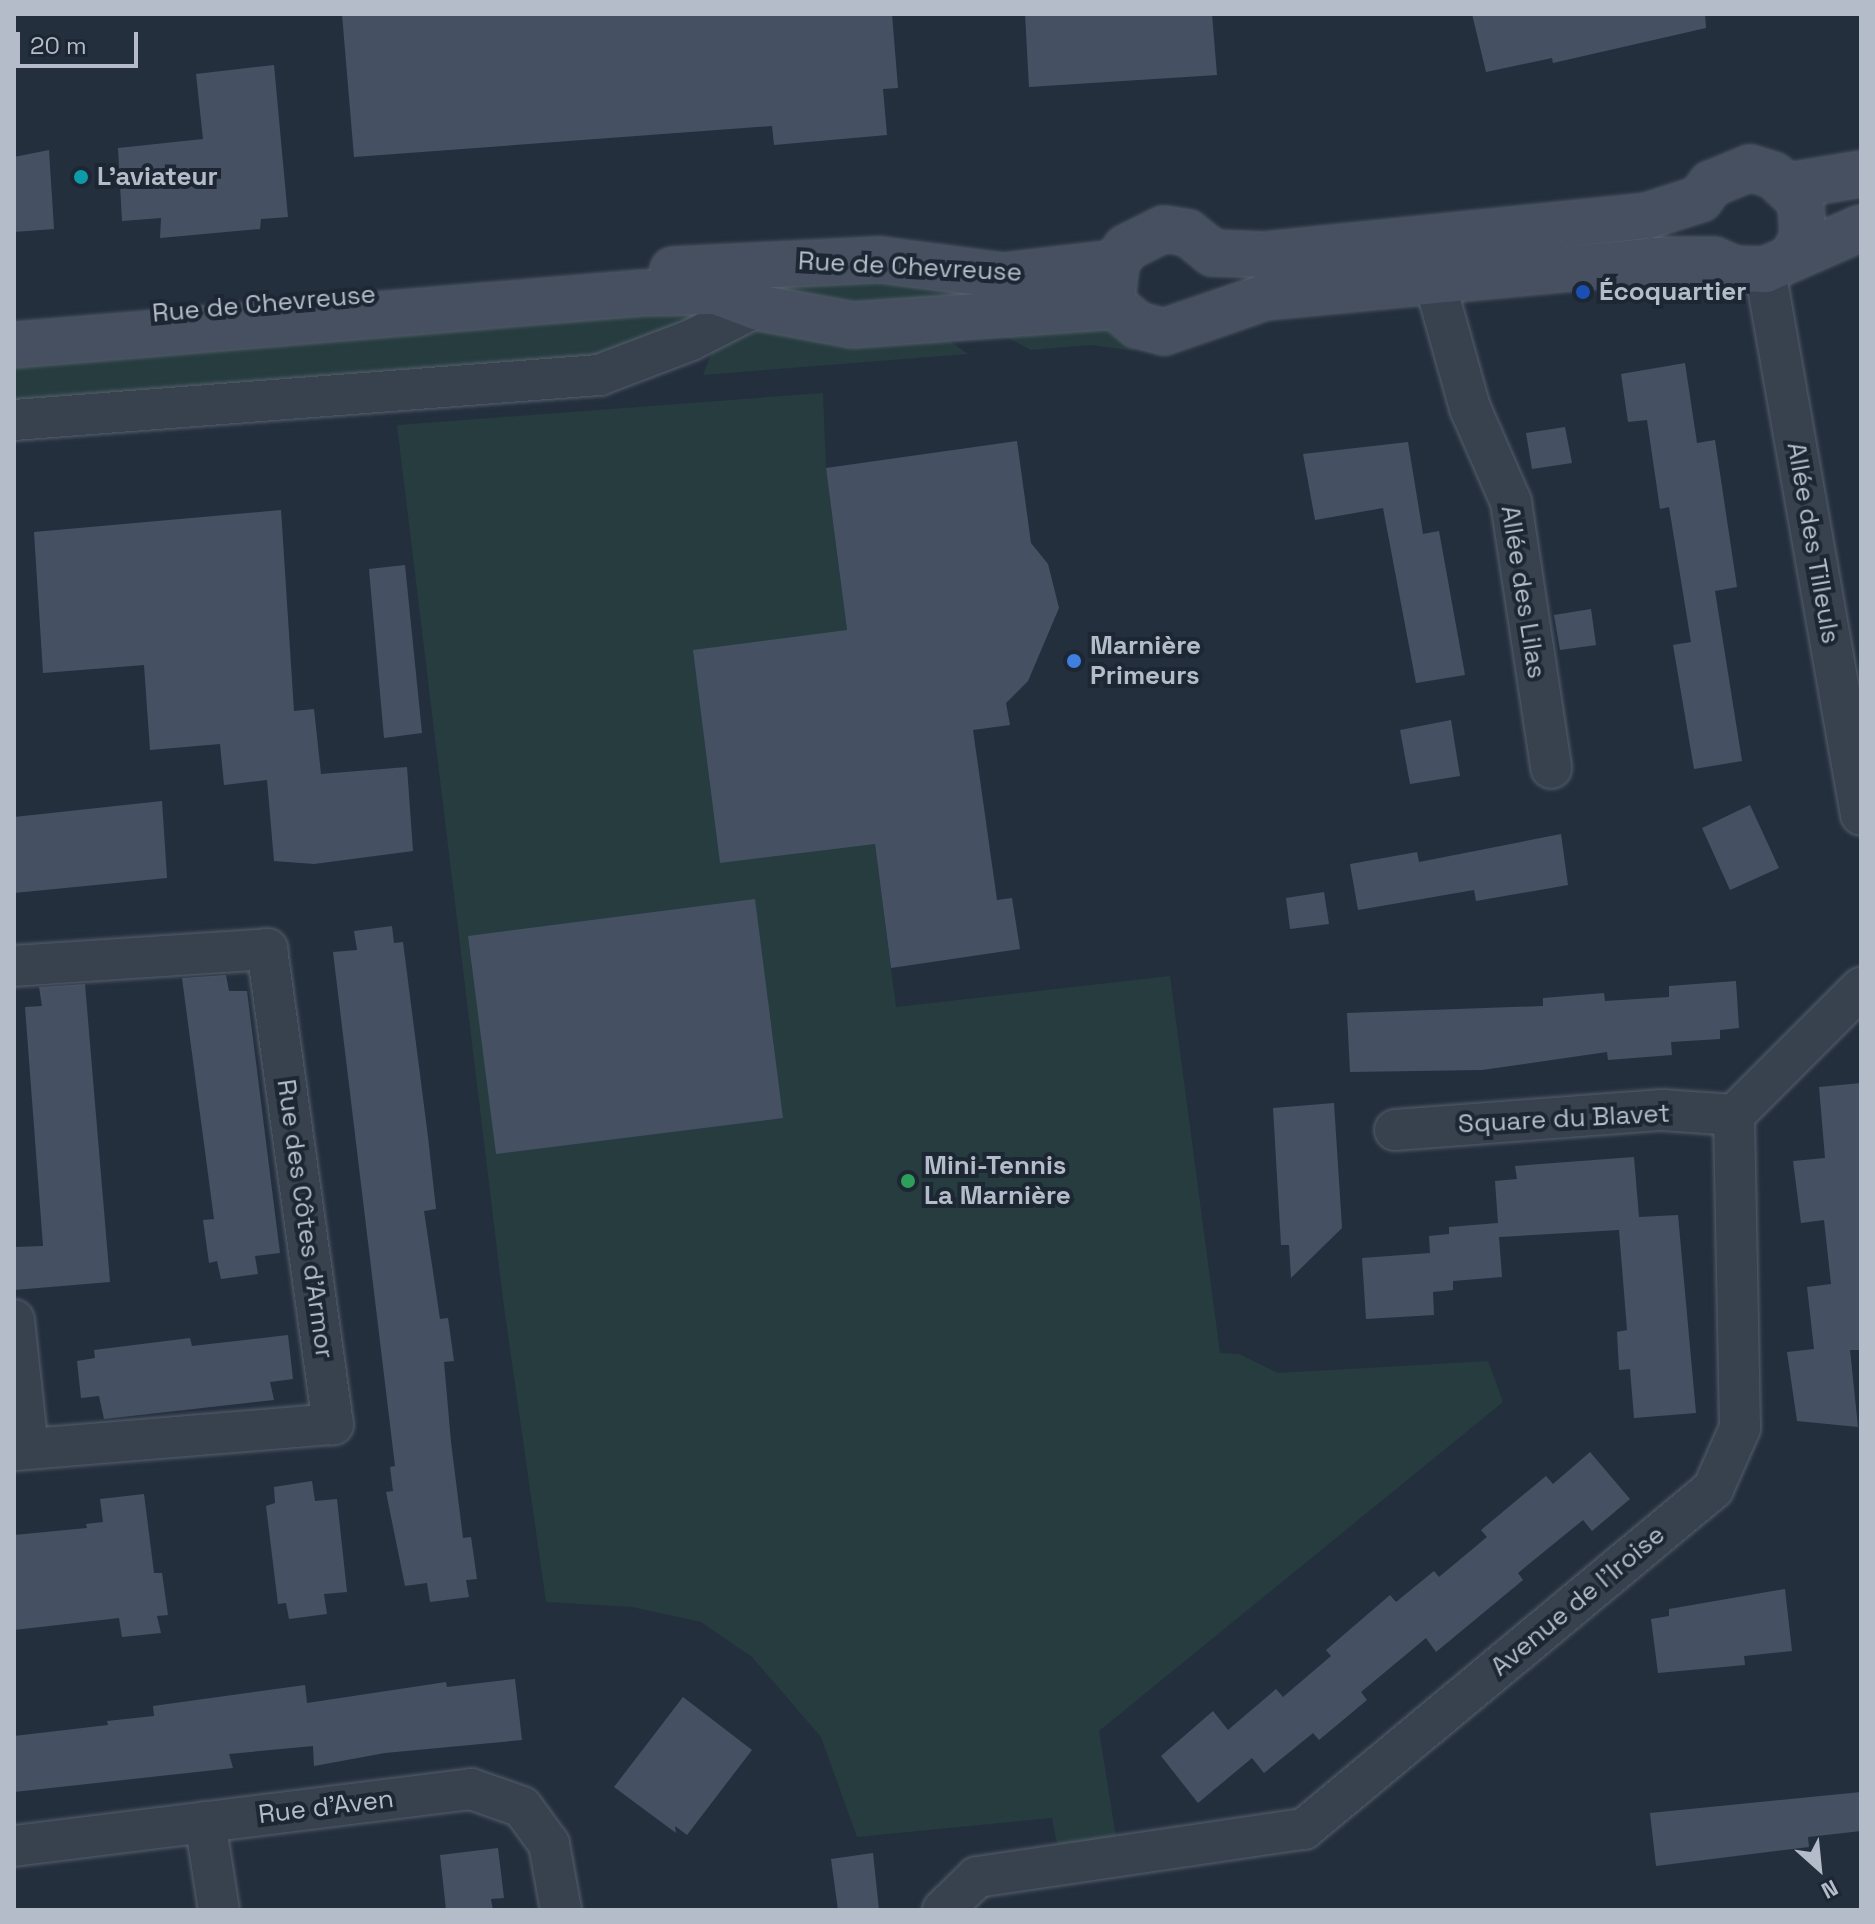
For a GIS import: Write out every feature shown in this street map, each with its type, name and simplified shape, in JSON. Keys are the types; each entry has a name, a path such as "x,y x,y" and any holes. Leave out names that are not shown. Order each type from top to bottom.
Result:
{"street":[{"path":"1778,264 1803,238 1806,221 1801,201 1788,186 1750,168 1711,184 1700,199 1647,216 1265,255 1213,253 1188,233 1164,229 1126,248 1116,285 1138,325 1164,332 1185,328 1212,312 1265,297 1653,260 1714,260 1734,269 1778,264 1861,228"},
{"path":"1788,186 1861,174"},
{"path":"1700,199 1701,236 1714,260"},
{"path":"1212,312 1219,289 1213,253"},
{"name":"Rue de Chevreuse","path":"14,324 780,261 881,260 1003,276 1116,285"},
{"name":"Allée des Tilleuls","path":"1778,264 1856,761 1861,815"},
{"name":"Allée des Lilas","path":"1435,283 1470,408 1511,502 1551,768"},
{"name":"Rue de Chevreuse","path":"14,345 642,293 716,292 756,307 853,325 1116,285"},
{"path":"14,420 599,375 691,340 756,307"},
{"name":"Rue des Côtes d'Armor","path":"14,966 267,949 333,1424 21,1449"},
{"path":"1734,1115 1861,988"},
{"name":"Square du Blavet","path":"1395,1130 1662,1110 1734,1115"},
{"name":"Avenue de l'Iroise","path":"943,1910 977,1877 1304,1829 1713,1489 1740,1428 1734,1115"},
{"path":"14,1320 21,1449"},
{"name":"Rue d'Aven","path":"14,1846 471,1789 522,1807 549,1844 561,1910"},
{"path":"205,1822 219,1910"}],"green space":[{"path":"740,280 1058,283 868,311"},
{"path":"707,307 666,334 593,360 14,400 14,354"},
{"path":"753,326 947,339 968,354 703,375 713,349"},
{"path":"1102,326 1136,351 1091,345 1031,350 1001,334"},
{"path":"823,393 826,468 896,1007 1170,976 1220,1353 1239,1354 1278,1373 1488,1361 1503,1402 1099,1731 1117,1843 1058,1849 1052,1818 857,1837 821,1737 752,1657 701,1622 632,1607 546,1602 504,1307 397,425"}],"building":[{"path":"342,14 892,14 898,88 883,89 887,135 774,145 772,126 354,157"},
{"path":"1025,14 1212,14 1217,75 1029,87"},
{"path":"1472,14 1705,14 1706,28 1553,63 1552,58 1486,72"},
{"path":"274,65 288,217 261,219 260,229 160,238 161,218 122,221 118,148 203,139 196,74"},
{"path":"49,150 54,229 14,232 14,157"},
{"path":"1685,363 1697,443 1715,440 1737,587 1715,591 1742,761 1694,769 1673,645 1691,642 1669,507 1660,509 1647,420 1628,422 1621,374"},
{"path":"1565,427 1572,463 1532,469 1526,433"},
{"path":"1017,441 1031,543 1048,564 1059,608 1028,681 1006,703 1010,725 973,730 997,900 1012,898 1020,949 891,968 875,844 720,863 693,650 847,630 826,468"},
{"path":"1408,442 1423,534 1439,531 1465,675 1416,683 1383,508 1315,520 1303,454"},
{"path":"281,510 294,711 314,709 321,774 407,767 413,851 314,864 274,861 267,780 224,785 220,744 150,750 144,665 43,673 34,532"},
{"path":"405,565 422,733 384,738 369,569"},
{"path":"1591,609 1596,645 1560,650 1554,615"},
{"path":"1451,720 1460,776 1410,784 1400,730"},
{"path":"162,801 167,878 14,893 14,817"},
{"path":"1750,805 1779,868 1730,890 1702,828"},
{"path":"1561,834 1568,885 1476,901 1474,890 1358,910 1350,864 1417,852 1419,862"},
{"path":"1324,892 1329,924 1290,929 1286,898"},
{"path":"755,899 783,1118 496,1154 468,936"},
{"path":"392,926 394,943 403,942 436,1209 424,1211 440,1319 448,1318 454,1361 444,1362 451,1442 463,1538 471,1537 477,1579 466,1580 469,1597 430,1602 427,1583 405,1586 386,1492 393,1491 390,1467 395,1466 333,952 357,950 354,931"},
{"path":"226,975 229,991 247,991 280,1253 255,1256 258,1274 221,1279 217,1261 209,1263 203,1220 214,1219 182,978"},
{"path":"1736,981 1739,1028 1720,1030 1720,1039 1671,1042 1672,1055 1608,1060 1607,1052 1482,1070 1350,1072 1347,1013 1543,1006 1543,998 1604,993 1605,1001 1669,997 1669,986"},
{"path":"85,984 110,1282 14,1290 14,1247 43,1246 25,1007 42,1006 39,987"},
{"path":"1861,1083 1861,1350 1850,1350 1858,1427 1797,1421 1787,1352 1814,1349 1807,1287 1831,1284 1824,1220 1801,1223 1793,1161 1825,1158 1819,1087"},
{"path":"1334,1103 1342,1228 1291,1278 1289,1245 1281,1245 1273,1108"},
{"path":"1634,1157 1639,1217 1678,1215 1696,1413 1634,1418 1630,1369 1619,1370 1617,1332 1627,1330 1619,1230 1499,1237 1502,1277 1453,1281 1453,1290 1433,1292 1434,1315 1366,1319 1362,1258 1430,1253 1429,1236 1449,1234 1449,1227 1498,1223 1495,1181 1517,1179 1515,1166"},
{"path":"288,1335 293,1379 270,1382 274,1400 104,1419 99,1396 81,1398 77,1361 95,1358 94,1350 190,1338 192,1346"},
{"path":"1590,1452 1630,1499 1592,1531 1583,1520 1518,1573 1523,1580 1436,1652 1426,1638 1361,1692 1367,1700 1319,1740 1313,1733 1264,1773 1252,1758 1198,1803 1161,1756 1213,1711 1228,1730 1276,1689 1283,1697 1331,1656 1326,1650 1390,1595 1396,1602 1434,1571 1439,1577 1487,1537 1481,1530 1546,1476 1553,1484"},
{"path":"312,1481 315,1501 337,1499 347,1592 324,1594 327,1614 289,1619 286,1603 278,1604 266,1506 275,1503 274,1487"},
{"path":"144,1494 154,1573 162,1573 168,1615 157,1616 161,1633 122,1637 119,1618 14,1630 14,1535 87,1528 86,1524 103,1522 100,1499"},
{"path":"1785,1589 1792,1651 1744,1656 1745,1665 1658,1673 1651,1619 1669,1616 1669,1609"},
{"path":"515,1679 522,1740 385,1753 314,1766 313,1746 229,1754 233,1768 14,1792 14,1736 108,1725 107,1721 154,1716 153,1706 305,1685 307,1703 446,1682 447,1687"},
{"path":"683,1697 752,1750 687,1835 675,1826 676,1833 614,1787"},
{"path":"1861,1792 1861,1831 1808,1837 1809,1847 1656,1866 1650,1813"},
{"path":"498,1848 504,1898 491,1899 493,1910 446,1910 440,1855"},
{"path":"873,1853 879,1910 838,1910 831,1859"}],"place":[{"name":"L'aviateur","path":"81,177"},
{"name":"Écoquartier","path":"1583,292"},
{"name":"Marnière Primeurs","path":"1074,661"},
{"name":"Mini-Tennis La Marnière","path":"908,1181"}]}
